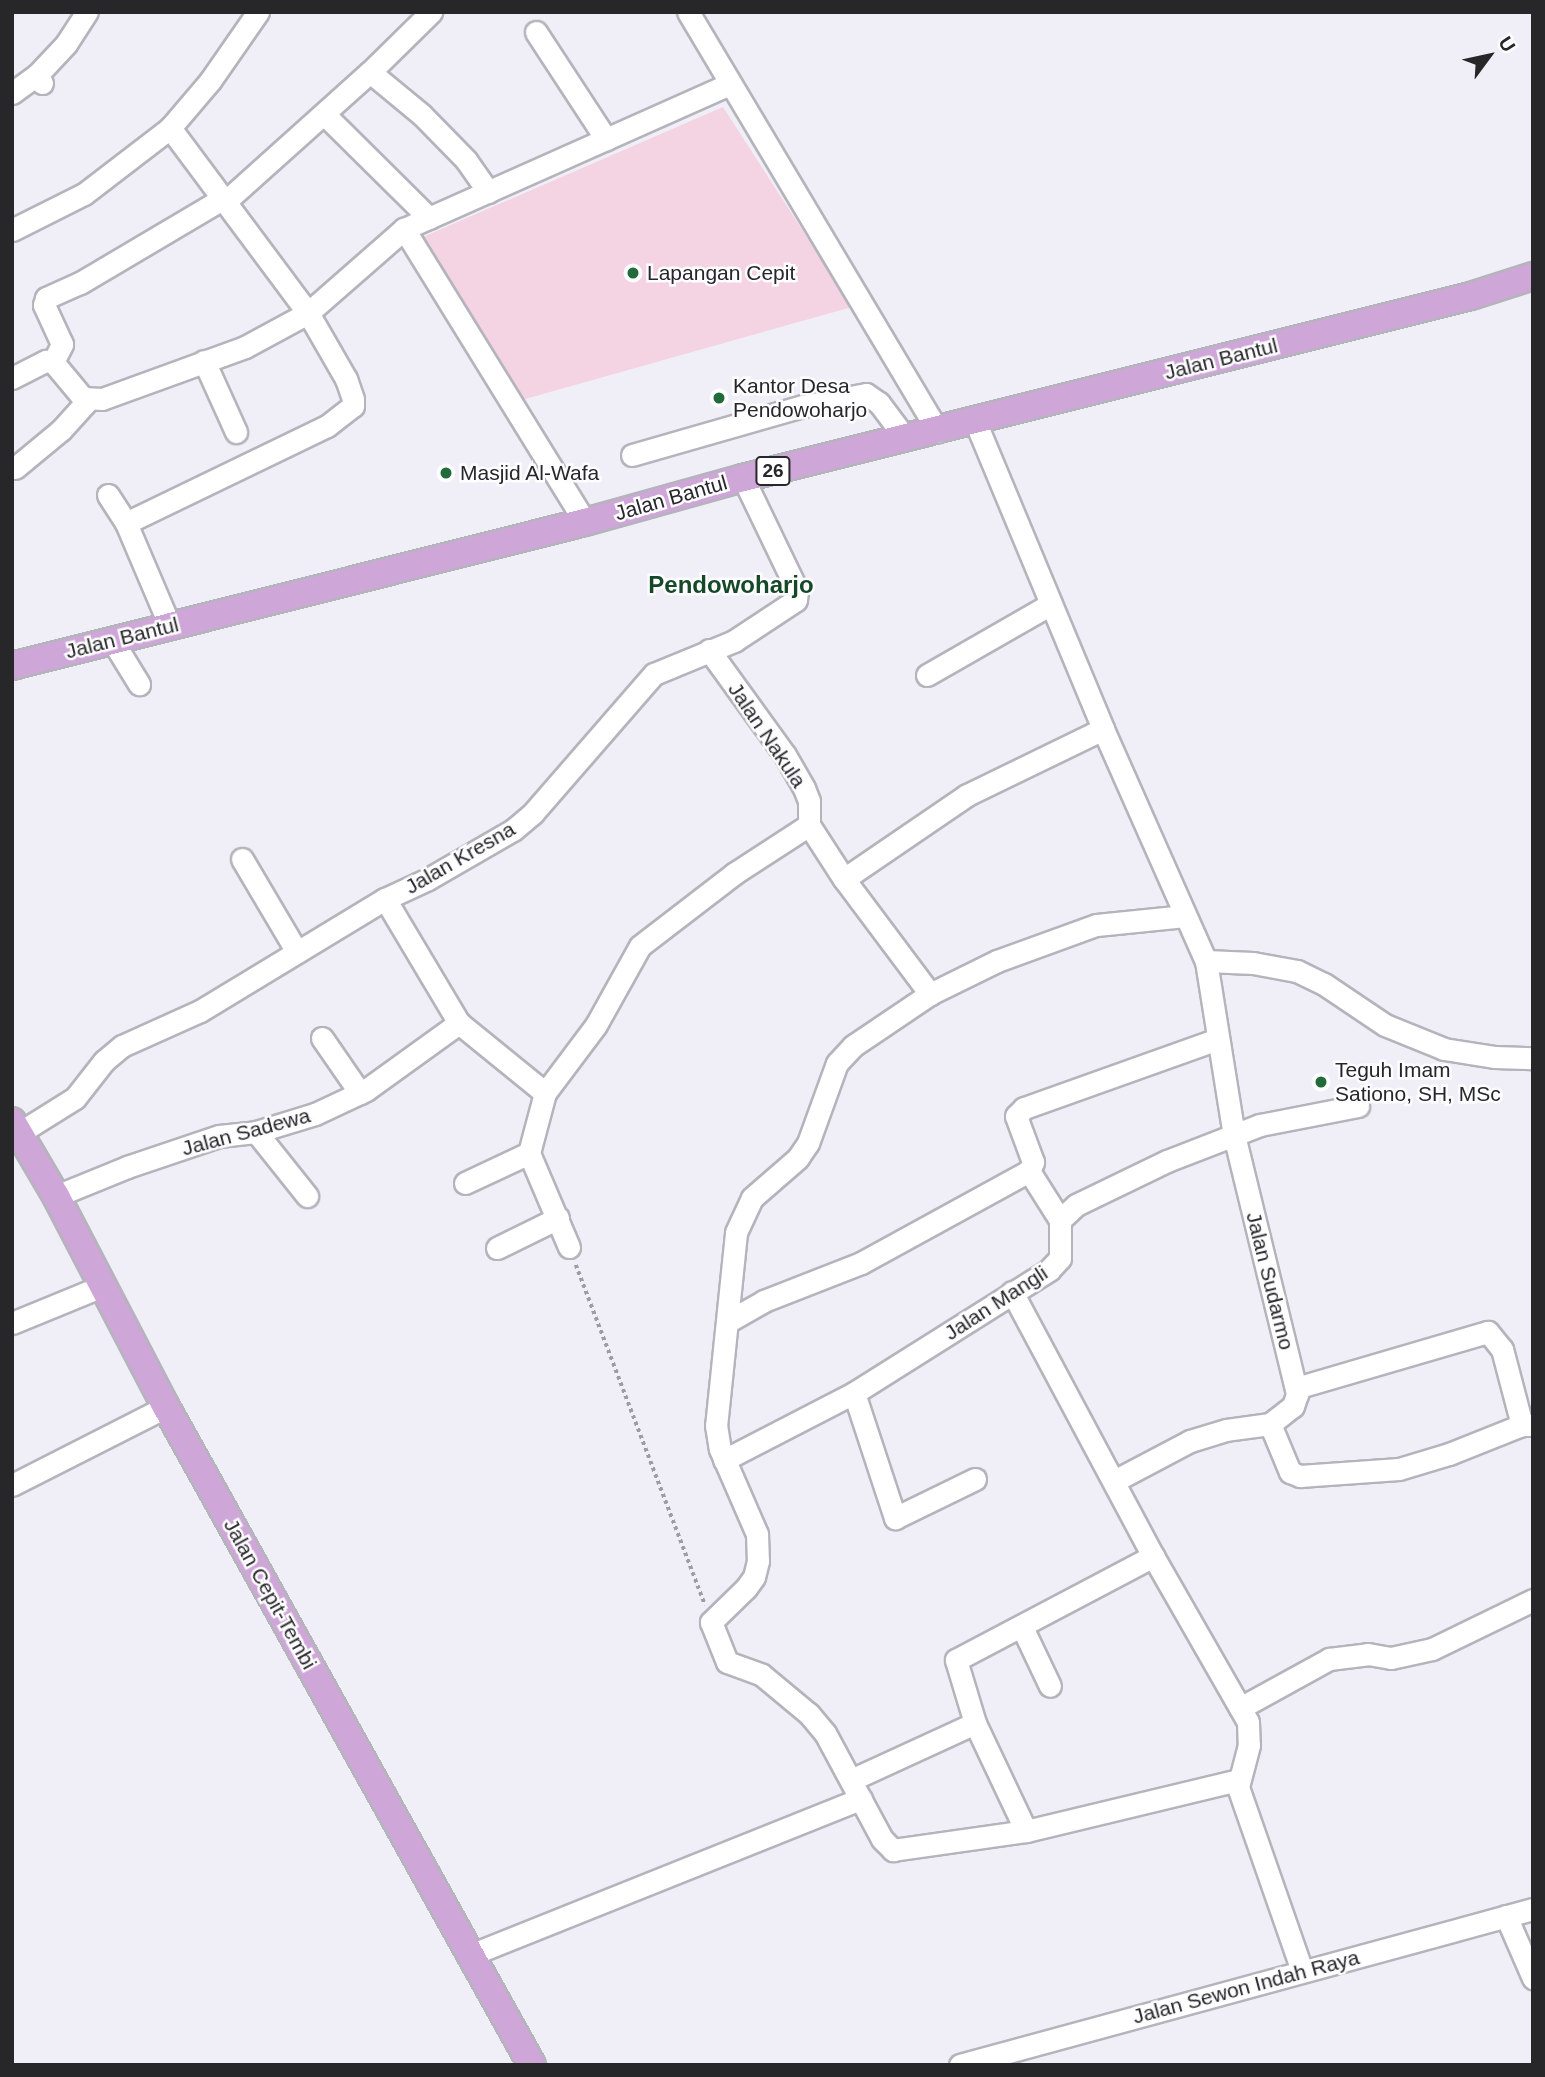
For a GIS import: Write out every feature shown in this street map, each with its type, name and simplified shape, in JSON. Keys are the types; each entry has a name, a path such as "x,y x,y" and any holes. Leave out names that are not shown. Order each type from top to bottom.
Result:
{"main road":[{"name":"Jalan Bantul","path":"12,666 585,522 743,478 1471,296 1533,276"},
{"name":"Jalan Cepit-Tembi","path":"16,1127 56,1196 166,1407 532,2065"}],"street":[{"path":"12,93 39,79 87,12"},
{"path":"12,230 54,211 94,188 170,128 210,82 258,12"},
{"path":"53,362 62,344 44,304 46,298 80,283 225,200 324,114 432,12"},
{"path":"688,12 938,431"},
{"path":"536,32 606,139"},
{"path":"370,72 431,124 466,160 488,192"},
{"path":"12,377 46,361 53,362 73,389 83,398 89,399 110,396 245,347 307,313 404,229 729,84"},
{"path":"324,114 429,218"},
{"path":"126,523 327,426 353,406 346,379 307,313 170,128"},
{"path":"404,229 585,522"},
{"path":"204,361 236,432"},
{"path":"632,456 803,406 866,394 879,403 906,439"},
{"path":"15,468 61,430 89,399"},
{"name":"Jalan Sudarmo","path":"975,422 1103,729 1206,961 1234,1135 1296,1388"},
{"name":"Jalan Kresna","path":"16,1127 75,1098 104,1060 122,1046 200,1011 385,899 428,879 513,830 533,813 654,674 734,641 764,624 798,596 743,478"},
{"path":"108,495 126,523 170,626"},
{"path":"927,675 1051,604"},
{"path":"112,640 139,684"},
{"name":"Jalan Nakula","path":"709,650 785,755 804,788 809,801 809,825"},
{"path":"844,879 967,795 1103,729"},
{"path":"569,1247 529,1153 545,1093 596,1024 640,946 735,873 809,825 844,879 930,994"},
{"path":"242,859 297,952"},
{"path":"385,899 459,1023 545,1093"},
{"path":"1185,916 1126,920 1069,932 997,961 930,994 853,1046 837,1063 808,1143 798,1158 758,1191 745,1209 736,1233 716,1425 724,1460 757,1534 758,1561 754,1577 746,1588 711,1622 727,1661 762,1675 809,1714 825,1733 882,1839 892,1850 1026,1831 1238,1780"},
{"path":"1206,961 1253,963 1297,971 1324,984 1363,1013 1385,1025 1444,1049 1495,1057 1533,1058"},
{"name":"Jalan Sadewa","path":"56,1196 127,1167 219,1136 256,1132 315,1114 360,1093 459,1023"},
{"path":"322,1038 360,1093"},
{"path":"727,1322 764,1301 861,1263 1029,1171 1033,1162 1017,1123 1018,1112 1103,1078 1218,1039"},
{"path":"1029,1171 1060,1220 1076,1205 1167,1161 1234,1135 1282,1120 1358,1106"},
{"path":"256,1132 307,1196"},
{"path":"465,1183 529,1153"},
{"path":"498,1248 558,1219"},
{"name":"Jalan Mangli","path":"724,1460 854,1393 1056,1263 1061,1252 1060,1220"},
{"path":"12,1323 102,1286"},
{"path":"1012,1292 1153,1556 1240,1708 1250,1735 1238,1780 1240,1797 1302,1971"},
{"path":"1114,1481 1191,1441 1226,1430 1270,1424 1284,1416 1296,1403 1296,1388 1488,1332 1502,1349 1528,1425 1425,1463 1399,1469 1300,1476 1290,1472 1270,1424"},
{"path":"854,1393 895,1518 975,1479"},
{"path":"12,1485 166,1407"},
{"path":"1026,1831 975,1723 956,1660 1153,1556"},
{"path":"1240,1708 1329,1659 1368,1654 1391,1658 1432,1649 1533,1600"},
{"path":"1022,1627 1050,1686"},
{"path":"470,1955 856,1790 975,1723"},
{"name":"Jalan Sewon Indah Raya","path":"960,2065 1533,1909"},
{"path":"1506,1916 1533,1978"}],"path":[{"path":"569,1247 711,1622"}],"shaded area":[{"name":"Lapangan Cepit","path":"723,107 852,307 511,403 416,240"}],"place":[{"name":"Lapangan Cepit","path":"633,273"},
{"name":"Kantor Desa Pendowoharjo","path":"719,398"},
{"name":"Masjid Al-Wafa","path":"446,473"},
{"name":"Teguh Imam Sationo, SH, MSc","path":"1321,1082"}],"district":[{"name":"Pendowoharjo","path":"731,585"}]}
